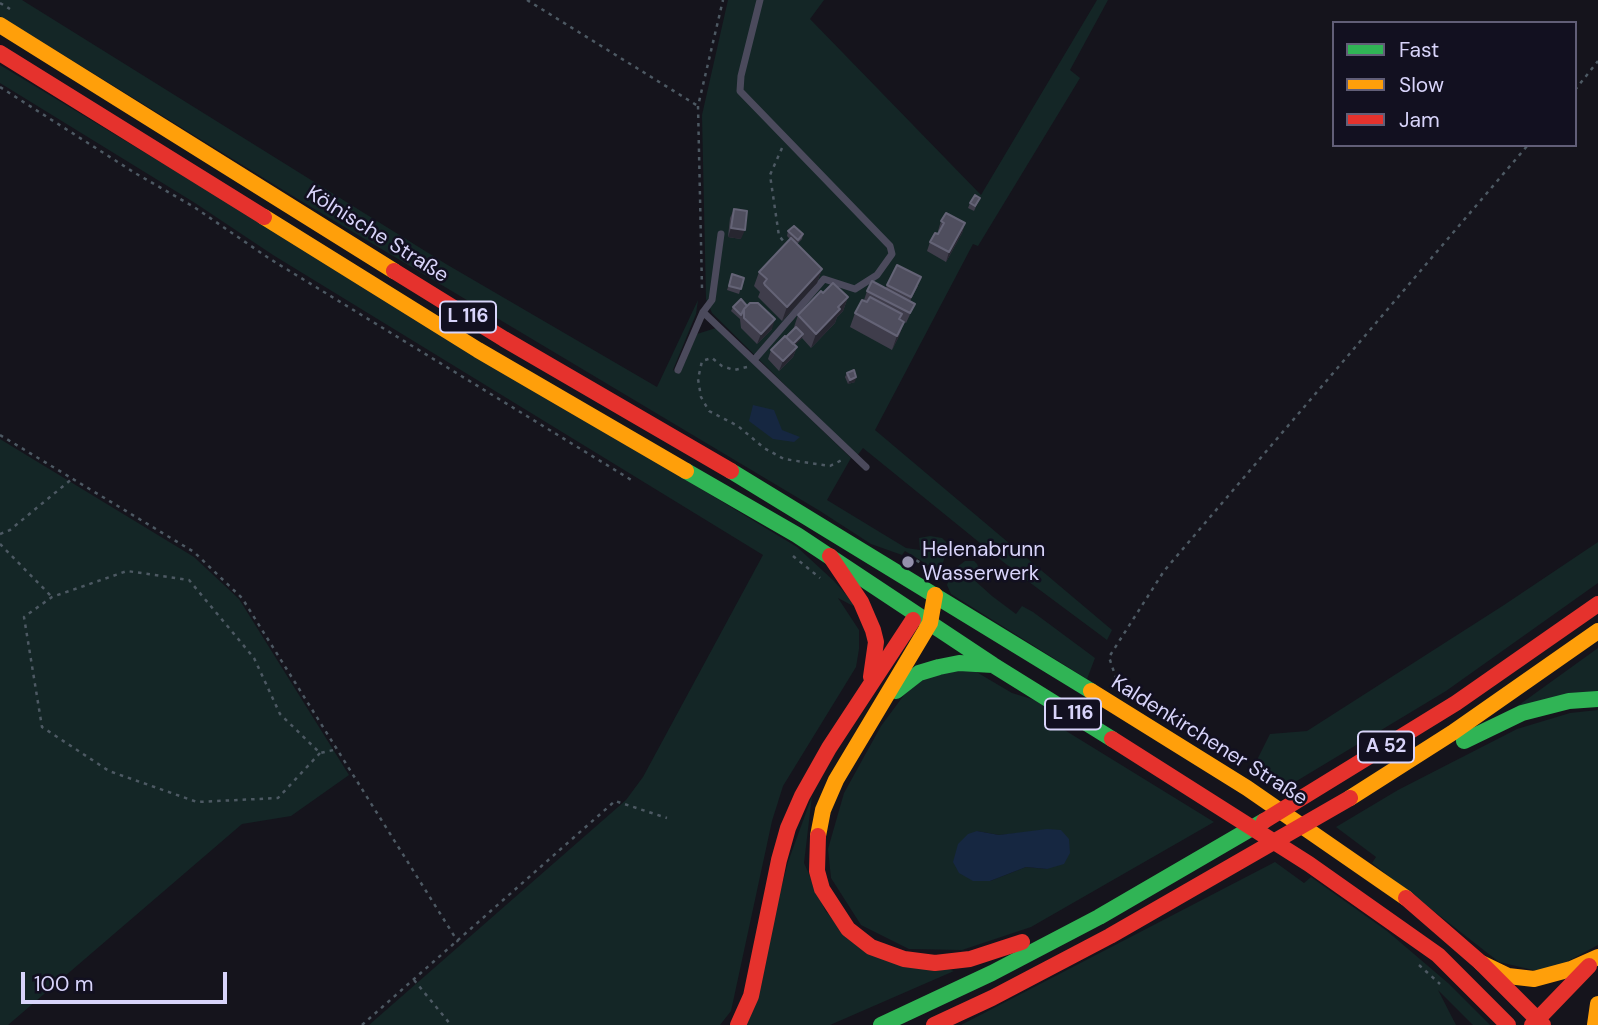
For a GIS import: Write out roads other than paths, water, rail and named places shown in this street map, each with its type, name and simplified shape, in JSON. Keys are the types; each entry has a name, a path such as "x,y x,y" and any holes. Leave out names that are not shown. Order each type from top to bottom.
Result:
{"main road":[{"name":"Kölnische Straße","path":"0,25 504,339 825,528"},
{"name":"L 116","path":"0,53 478,350 800,537 993,664 1217,804 1309,864 1438,956 1508,1025"},
{"name":"Kaldenkirchener Straße","path":"825,528 1247,788 1338,849 1415,904 1481,963 1538,1023"},
{"path":"830,556 861,602 873,630 876,642 871,677 865,691"},
{"path":"934,595 882,705 836,780 823,810 817,840 817,871 826,898 848,929 870,947 904,959 935,964 970,959 1007,948 1166,879"},
{"name":"A 52","path":"881,1025 992,973 1099,917 1342,776 1456,703 1598,604"},
{"path":"738,1025 751,996 788,828 808,784 865,691 924,619"},
{"name":"A 52","path":"934,1025 1110,936 1329,811 1452,733 1598,632"},
{"path":"882,705 919,673 959,663 993,664"},
{"path":"1329,811 1522,713 1569,701 1598,699"},
{"path":"1481,963 1508,976 1534,979 1571,969 1598,957"},
{"path":"1538,1023 1598,957"},
{"path":"1595,1025 1598,1004"},
{"path":"1552,1025 1573,1005"}],"lane":[{"path":"754,360 824,279 855,289 877,275 892,254 890,246 740,92 741,76 760,0"},
{"path":"678,369 703,312 712,300 721,234"},
{"path":"703,312 866,467"}],"water":[{"path":"753,405 774,410 782,430 800,437 794,442 773,439 749,421"},
{"path":"1047,829 1061,830 1069,839 1070,853 1064,864 1047,869 1026,867 990,881 973,881 959,873 953,862 958,844 968,834 977,831 999,835"}],"place":[{"name":"Helenabrunn Wasserwerk","path":"908,562"}]}
